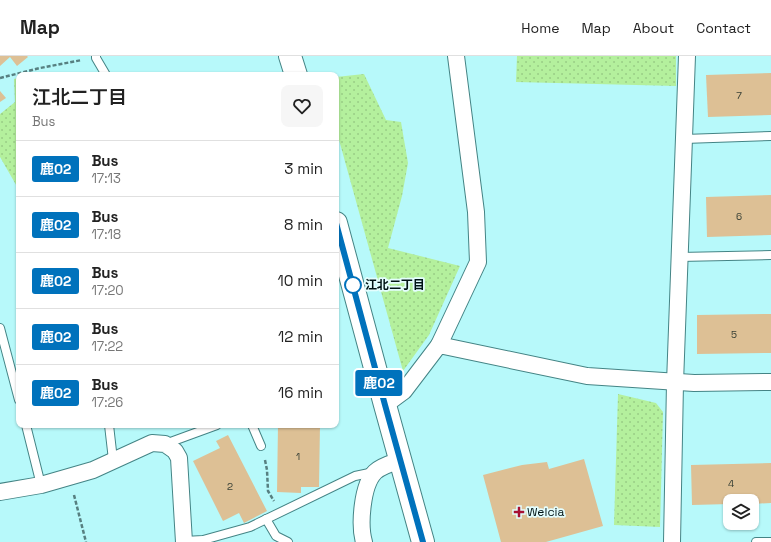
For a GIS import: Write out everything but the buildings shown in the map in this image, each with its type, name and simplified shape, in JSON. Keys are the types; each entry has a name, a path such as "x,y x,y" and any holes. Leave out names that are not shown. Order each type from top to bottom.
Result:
{"street":[{"path":"290,56 295,72"},
{"path":"385,405 404,391 439,344 478,262 476,212 456,56"},
{"path":"672,542 675,383 687,56"},
{"path":"339,234 423,542"},
{"path":"439,344 587,376 675,383 771,382"},
{"path":"0,492 41,484 93,470 152,442 165,444 175,451 178,458 184,541"},
{"path":"364,542 362,536 362,516 364,496 370,479 375,471 400,460"}],"lane":[{"path":"96,57 104,72"},
{"path":"684,139 771,136"},
{"path":"679,258 771,255"},
{"path":"0,328 16,389"},
{"path":"27,428 41,484"},
{"path":"109,428 114,460"},
{"path":"165,444 209,428"},
{"path":"253,428 261,446"},
{"path":"184,541 203,540 250,527 355,476 375,471"},
{"path":"266,519 276,536 288,542"},
{"path":"756,542 771,542"}],"path":[{"path":"24,72 96,57"},
{"path":"0,78 16,74"},
{"path":"261,446 267,470 268,491 281,512"},
{"path":"69,477 86,542"}],"green space":[{"path":"517,56 676,56 676,86 516,82"},
{"path":"364,74 386,120 401,122 408,163 402,196 388,248 460,266 429,335 403,371 339,140 339,77"},
{"path":"14,79 16,79 16,185 0,157 0,114 15,102"},
{"path":"618,394 656,403 663,412 660,527 614,525"}],"bus line":[{"name":"鹿02","path":"339,234 423,542"}],"place":[{"name":"江北二丁目","path":"353,285"},
{"name":"Welcia","path":"519,512"}]}
